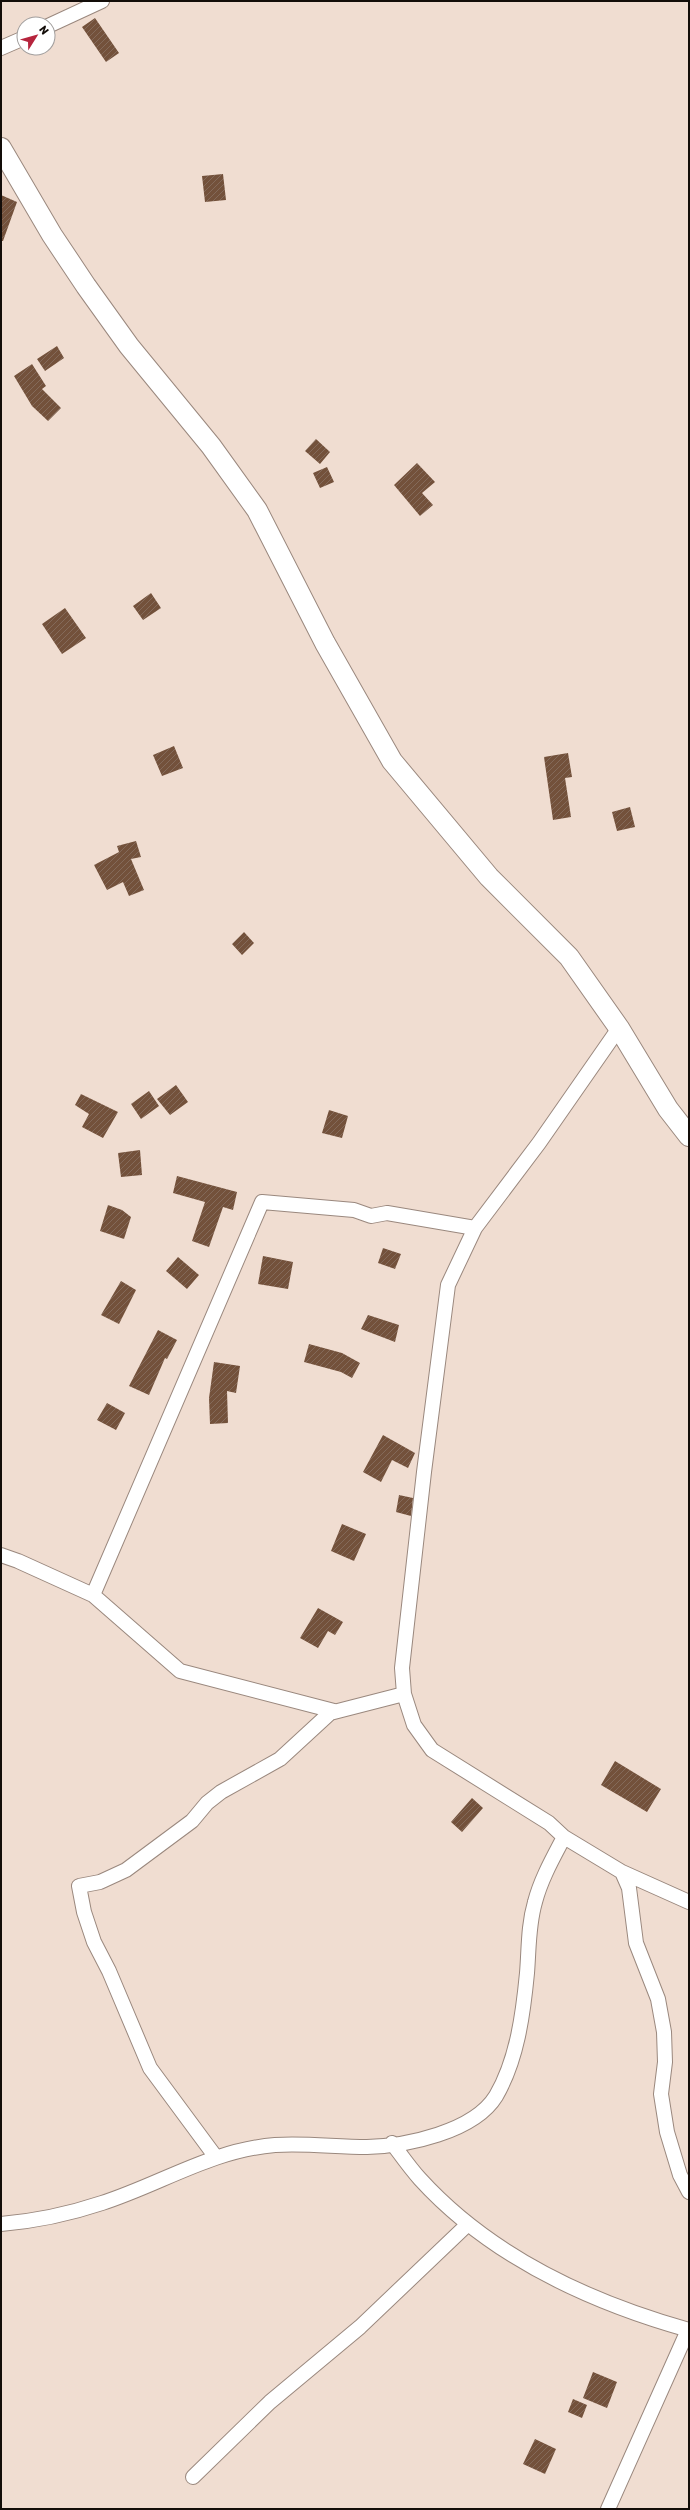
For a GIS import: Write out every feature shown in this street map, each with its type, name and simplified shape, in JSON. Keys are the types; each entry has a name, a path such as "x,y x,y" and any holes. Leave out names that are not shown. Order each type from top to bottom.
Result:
{"street":[{"path":"56,22 102,1"},
{"path":"1,48 16,41"},
{"path":"1,148 52,235 86,286 129,346 211,446 257,510 325,643 392,761 489,877 569,957 619,1028 668,1109 689,1136"},
{"path":"619,1028 539,1143 475,1228 448,1285 406,1629 402,1668 404,1694 414,1725 432,1750 549,1823 564,1837 622,1872 689,1902"},
{"path":"93,1595 262,1202 354,1210 371,1216 387,1213 475,1228"},
{"path":"1,1555 18,1560 93,1595 180,1671 334,1711"},
{"path":"215,2156 150,2068 109,1971 94,1942 84,1912 79,1886 100,1882 126,1870 192,1821 207,1803 221,1792 280,1759 322,1719 334,1711 404,1694"},
{"path":"1,2224 43,2220 104,2203 215,2156 274,2145 368,2147 454,2130 476,2117 494,2099 508,2074 520,2023 528,1936 535,1902 547,1868 564,1837"},
{"path":"622,1872 629,1888 636,1943 658,1999 664,2032 665,2062 661,2094 667,2132 680,2176 689,2192"},
{"path":"392,2143 419,2179 467,2225 516,2260 574,2288 640,2315 689,2330 608,2509"},
{"path":"193,2477 270,2402 360,2327 467,2225"}],"building":[{"path":"95,18 119,53 106,62 82,27"},
{"path":"223,174 226,200 205,202 202,176"},
{"path":"1,195 17,202 3,241 1,241"},
{"path":"57,346 64,358 45,371 37,359"},
{"path":"32,364 46,386 42,389 61,408 48,421 32,406 14,376"},
{"path":"316,439 330,452 320,464 305,451"},
{"path":"417,463 435,482 422,493 433,505 420,516 394,485"},
{"path":"327,467 334,482 320,488 313,473"},
{"path":"151,593 161,608 143,620 133,606"},
{"path":"65,608 86,638 62,654 42,624"},
{"path":"174,746 183,768 162,776 153,755"},
{"path":"568,753 572,777 565,778 571,817 553,820 544,757"},
{"path":"630,807 635,827 617,831 612,812"},
{"path":"136,841 141,857 131,859 144,890 129,896 123,882 107,890 94,865 119,852 117,846"},
{"path":"244,932 254,943 242,955 232,944"},
{"path":"176,1085 188,1102 170,1115 157,1099"},
{"path":"149,1091 159,1106 141,1119 131,1104"},
{"path":"81,1094 118,1112 103,1138 82,1127 89,1114 75,1105"},
{"path":"329,1110 348,1116 342,1138 322,1133"},
{"path":"140,1150 142,1175 121,1177 118,1153"},
{"path":"177,1176 237,1192 233,1210 223,1207 209,1247 192,1241 205,1202 173,1193"},
{"path":"108,1205 122,1210 131,1217 124,1239 100,1231"},
{"path":"383,1248 401,1254 395,1269 378,1263"},
{"path":"263,1256 293,1262 288,1289 258,1284"},
{"path":"178,1257 199,1275 187,1289 166,1271"},
{"path":"121,1281 136,1290 119,1324 101,1315"},
{"path":"368,1315 399,1325 395,1342 361,1329"},
{"path":"158,1330 177,1340 167,1359 165,1358 149,1395 129,1386"},
{"path":"309,1344 342,1353 360,1363 352,1378 341,1372 304,1362"},
{"path":"214,1362 240,1366 236,1393 227,1391 228,1423 210,1424 209,1398"},
{"path":"107,1403 125,1413 116,1430 97,1420"},
{"path":"383,1435 415,1453 408,1468 392,1460 381,1482 363,1472"},
{"path":"399,1495 413,1498 411,1516 396,1512"},
{"path":"342,1524 366,1534 354,1561 331,1551"},
{"path":"318,1608 343,1622 335,1635 328,1631 318,1648 300,1638"},
{"path":"615,1761 661,1789 647,1812 601,1785"},
{"path":"472,1798 483,1808 462,1832 451,1822"},
{"path":"593,2372 617,2382 607,2408 583,2398"},
{"path":"573,2399 587,2405 582,2418 568,2412"},
{"path":"535,2439 556,2449 545,2474 523,2464"}]}
